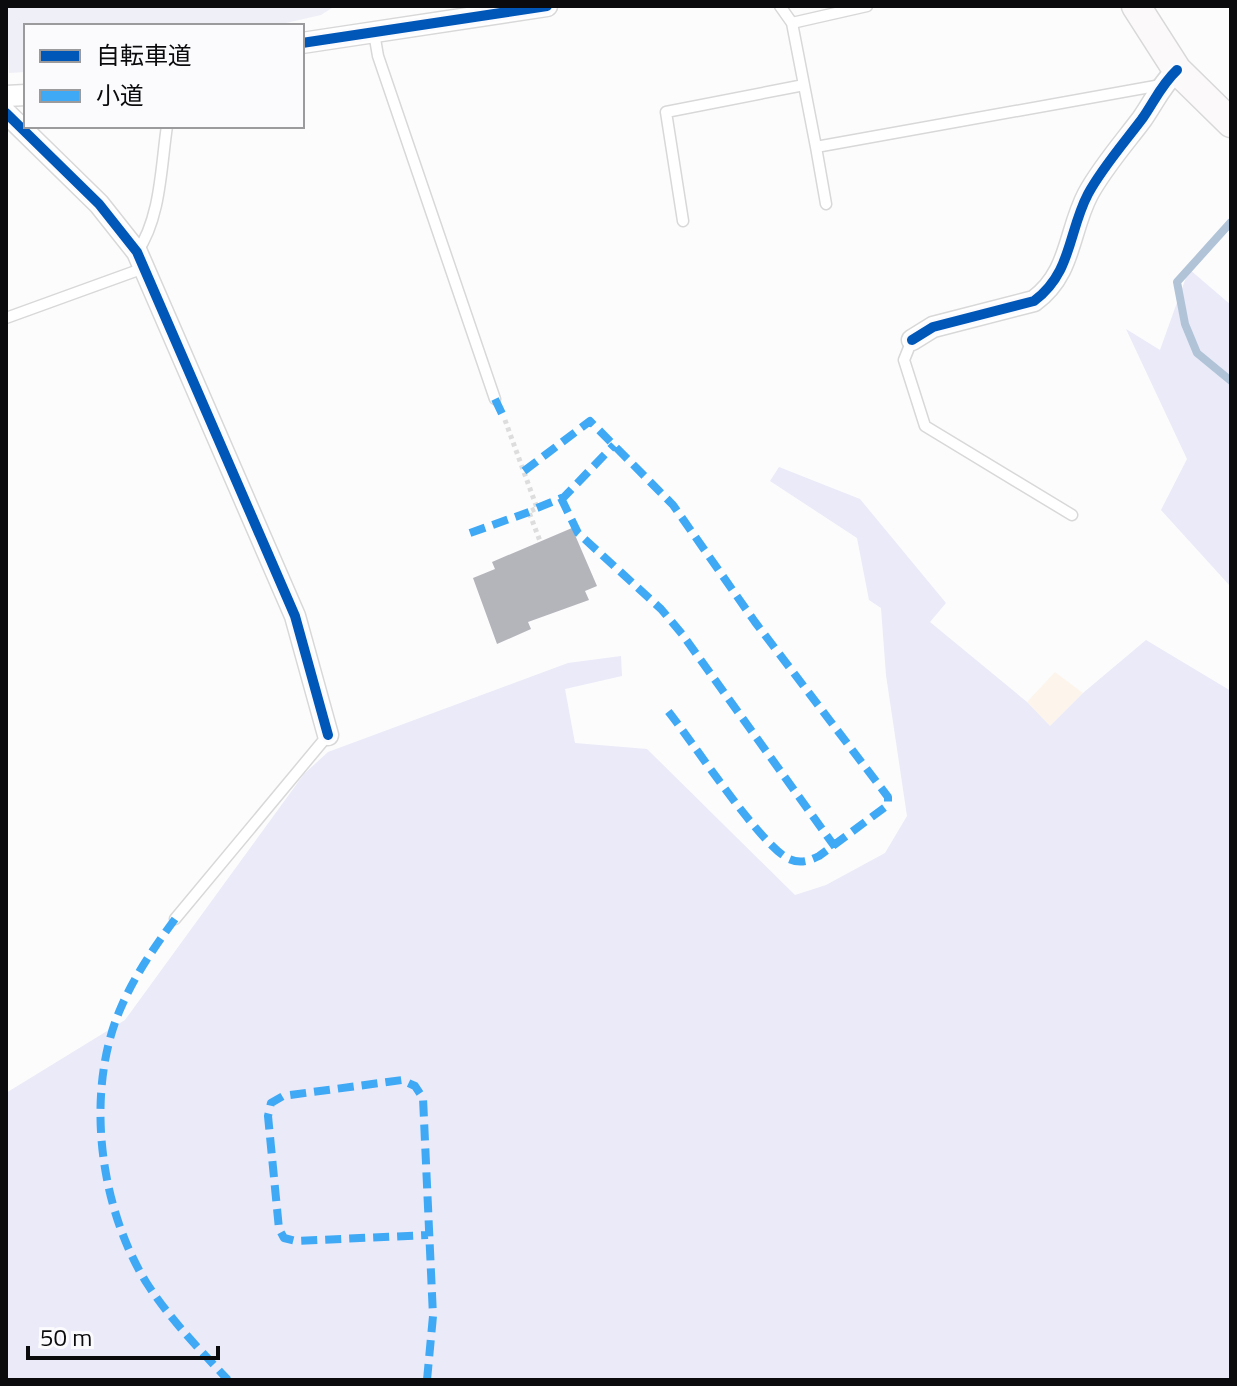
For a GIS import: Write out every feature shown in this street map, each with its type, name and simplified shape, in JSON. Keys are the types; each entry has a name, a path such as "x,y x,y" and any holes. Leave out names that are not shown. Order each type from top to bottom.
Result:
{"main road":[{"path":"1136,6 1169,78 1231,123"}],"street":[{"path":"304,43 547,6"},
{"path":"912,340 933,327 1034,301 1044,293 1065,265 1090,191 1169,78"},
{"path":"6,113 99,204 140,260 295,616 328,735"}],"lane":[{"path":"780,6 792,23 826,204"},
{"path":"792,23 867,6"},
{"path":"374,33 378,56 495,399"},
{"path":"816,147 1169,78"},
{"path":"683,221 666,112 804,85"},
{"path":"6,318 140,260 154,210 167,128"},
{"path":"912,340 904,360 925,426 1072,515"},
{"path":"175,919 328,735"}],"path":[{"path":"505,420 537,508 529,512 540,541"}],"shaded area":[{"path":"6,6 335,6 321,15 282,24 24,24 24,72 9,73"},
{"path":"1189,269 1231,305 1231,587 1161,510 1187,459 1126,329 1160,350"},
{"path":"779,467 860,499 946,603 930,622 1027,702 1050,726 1083,693 1146,640 1231,691 1231,1380 6,1380 6,1093 125,1020 304,774 328,752 568,663 621,656 622,676 565,689 575,743 647,749 795,895 826,885 885,853 907,816 886,675 881,608 869,600 857,538 770,481"},
{"path":"1055,672 1083,693 1050,726 1027,702"}],"building":[{"path":"572,528 597,586 585,591 589,600 528,622 531,629 497,644 473,578 495,569 492,562"}],"waterway":[{"path":"1231,222 1177,282 1185,324 1197,353 1231,381"}],"marked path":[{"path":"495,399 505,420"},
{"path":"524,471 590,421 673,505 755,622 888,797 888,805 819,856 804,861 789,859 776,850 744,814 668,711"},
{"path":"537,508 564,497 614,445"},
{"path":"561,498 578,533 661,609 682,634 835,847"},
{"path":"470,533 529,512"},
{"path":"175,919 151,953 119,1012 102,1079 102,1150 118,1220 146,1282 174,1321 228,1380"},
{"path":"427,1380 433,1316 423,1098 415,1086 402,1080 283,1096 271,1103 268,1116 279,1229 284,1238 296,1241 428,1235"}],"cycle path":[{"path":"304,43 547,6"},
{"path":"912,340 933,327 1034,301 1046,290 1063,265 1088,194 1177,70"},
{"path":"6,113 99,204 137,252 295,616 328,735"}]}
